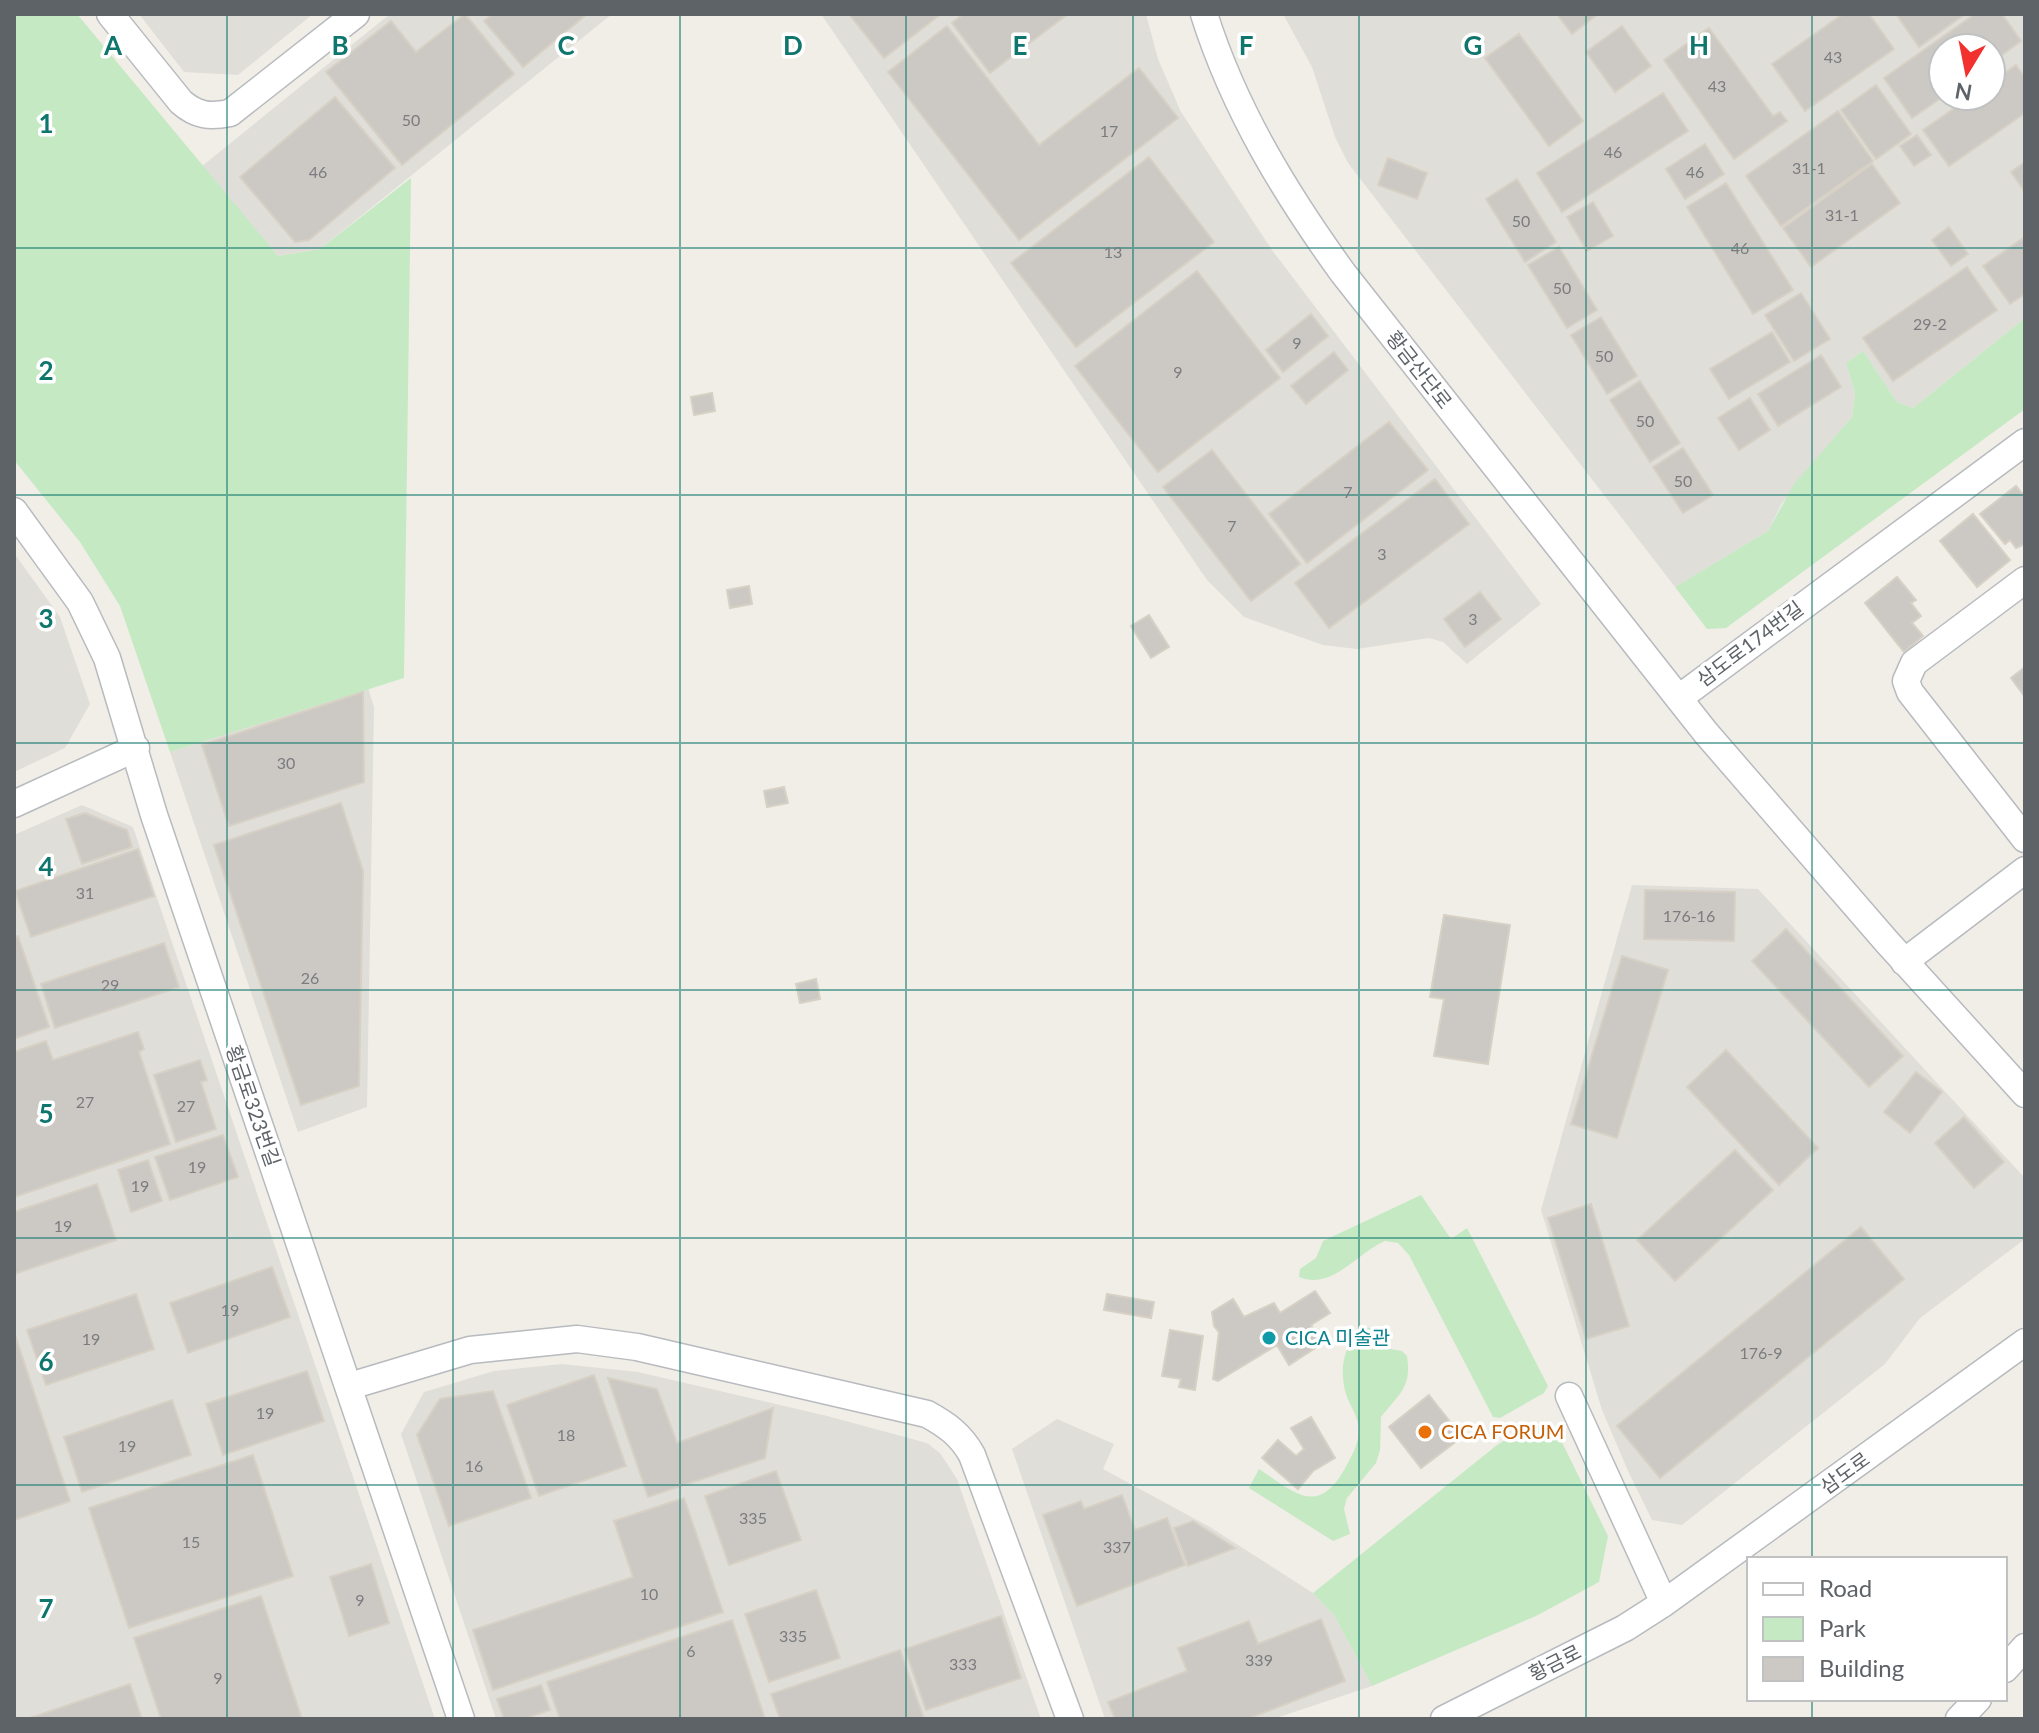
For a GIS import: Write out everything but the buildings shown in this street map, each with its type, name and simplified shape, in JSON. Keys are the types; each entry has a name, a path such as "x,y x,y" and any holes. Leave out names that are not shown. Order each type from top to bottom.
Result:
{"street":[{"path":"110,14 181,102 193,112 213,116 230,113 356,14"},
{"name":"황금산단로","path":"1204,14 1245,117 1292,202 1496,469 1679,698"},
{"name":"삼도로174번길","path":"2025,442 1679,698 1904,962 2025,1094"},
{"name":"황금로323번길","path":"14,511 54,561 95,629 136,748 159,829 461,1719"},
{"path":"2025,580 1914,663 1906,681 1910,692 2025,839"},
{"path":"14,804 136,748"},
{"path":"1904,962 2025,870"},
{"path":"350,1386 470,1350 577,1339 637,1347 927,1414 946,1424 963,1439 972,1455 1070,1719"},
{"name":"삼도로","path":"1664,1603 2025,1342"},
{"path":"1569,1396 1664,1603"},
{"name":"황금로","path":"1444,1719 1625,1628 1664,1603"},
{"path":"2007,1667 2025,1647"},
{"path":"1959,1719 1976,1701"}],"shaded area":[{"path":"139,14 313,14 238,75 184,72"},
{"path":"390,14 612,14 320,249 278,256 201,167"},
{"path":"821,14 1146,14 1158,59 1181,112 1272,250 1541,604 1467,664 1443,642 1429,638 1357,649 1323,645 1244,617 1207,580"},
{"path":"1283,14 2025,14 2025,318 1913,408 1897,402 1863,351 1846,363 1855,393 1852,417 1782,503 1768,531 1675,587 1348,163 1335,137 1312,67"},
{"path":"14,553 60,617 90,704 65,748 14,772"},
{"path":"368,688 374,707 367,1107 298,1132 170,752"},
{"path":"82,805 133,827 435,1719 14,1719 14,835"},
{"path":"1632,885 1758,889 2025,1178 2025,1239 1920,1318 1885,1364 1682,1525 1652,1520 1628,1471 1602,1410 1541,1210"},
{"path":"562,1364 638,1372 927,1443 940,1453 957,1479 1041,1719 496,1719 401,1434 424,1392 494,1371"},
{"path":"1057,1419 1114,1444 1103,1469 1210,1527 1313,1593 1334,1615 1372,1686 1273,1719 1105,1719 1012,1449"}],"green space":[{"path":"14,14 77,14 278,256 320,249 411,178 404,678 170,752 120,606 80,542 14,460"},
{"path":"2025,318 2025,409 1726,628 1707,629 1675,587 1768,531 1794,484 1852,417 1855,393 1846,363 1863,351 1897,402 1913,408"},
{"path":"1421,1195 1451,1239 1467,1228 1548,1386 1544,1393 1500,1418 1493,1417 1409,1255 1398,1243 1385,1241 1323,1279 1299,1277 1300,1269 1316,1258 1323,1241"},
{"path":"1365,1327 1374,1329 1380,1347 1402,1351 1407,1356 1408,1376 1403,1390 1381,1417 1380,1450 1376,1463 1347,1498 1344,1509 1350,1534 1333,1541 1249,1488 1259,1469 1304,1496 1324,1493 1334,1484 1358,1440 1358,1424 1346,1394 1343,1366 1347,1348"},
{"path":"1553,1424 1608,1536 1599,1582 1536,1616 1372,1686 1334,1615 1313,1593 1497,1445 1525,1428"}],"place":[{"name":"CICA 미술관","path":"1269,1338"},
{"name":"CICA FORUM","path":"1425,1432"}]}
